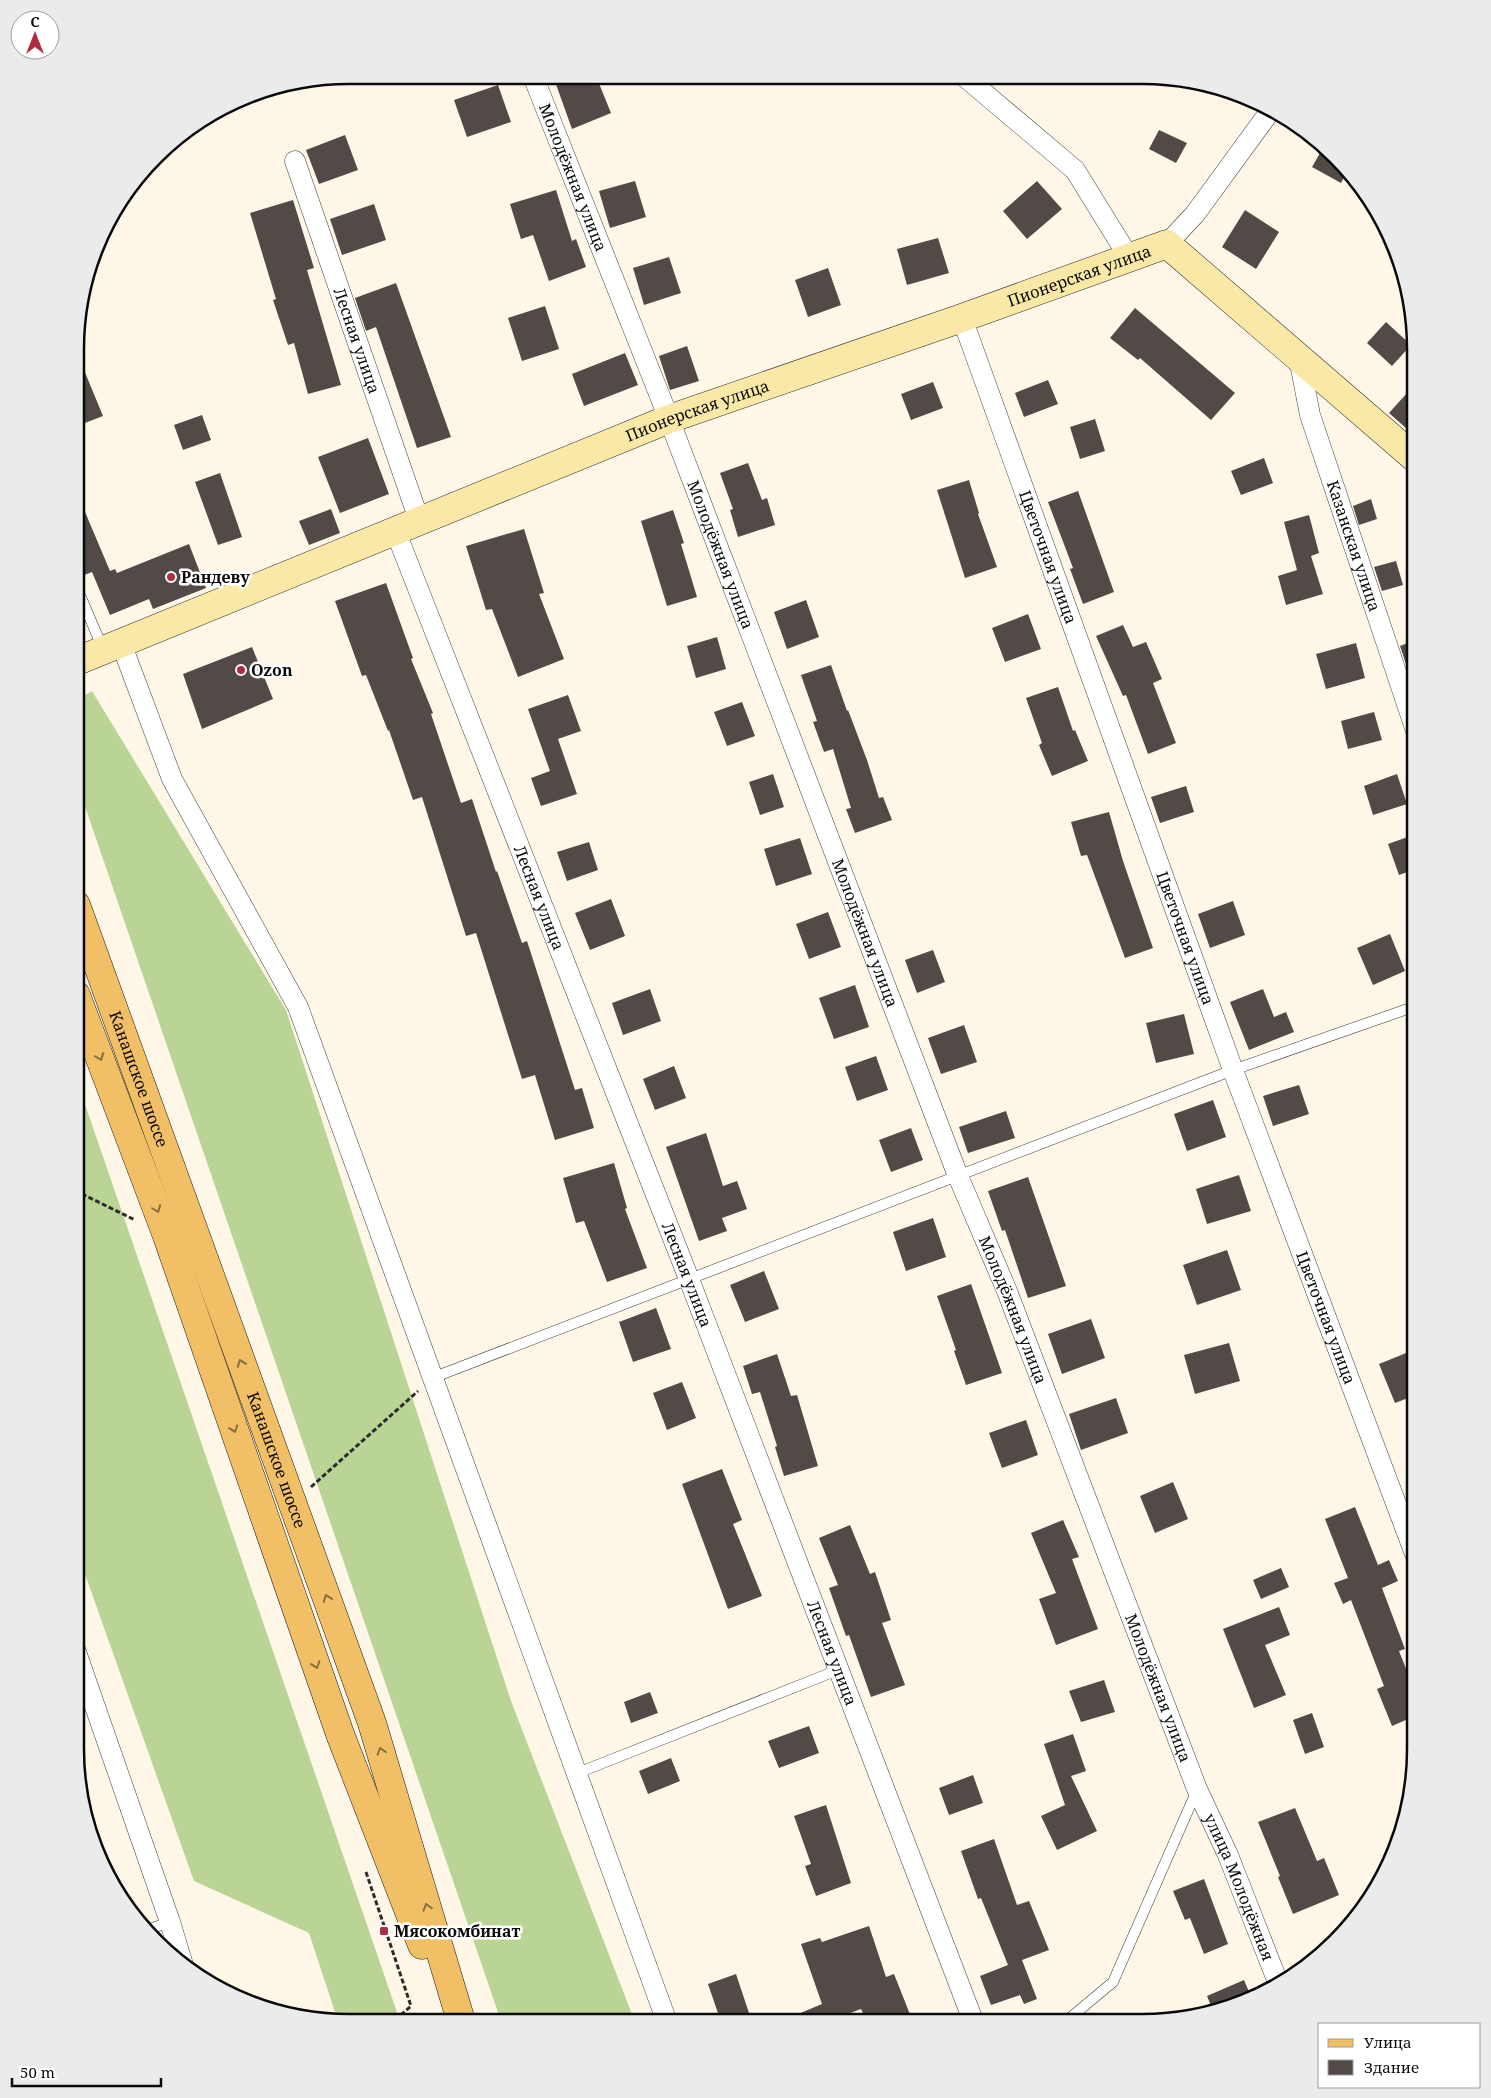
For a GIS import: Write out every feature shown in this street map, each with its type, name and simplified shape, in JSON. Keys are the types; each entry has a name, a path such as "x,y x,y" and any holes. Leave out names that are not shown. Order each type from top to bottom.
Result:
{"main road":[{"name":"Канашское шоссе","path":"84,926 372,1723 459,2014"},
{"name":"Канашское шоссе","path":"84,1016 167,1236 340,1734 450,2014"}],"street":[{"name":"Молодёжная улица","path":"536,84 670,419 958,1176 1007,1291 1197,1789"},
{"path":"973,84 1075,170 1130,259"},
{"name":"Пионерская улица","path":"84,658 670,419 1130,259 1167,244 1195,214 1267,115"},
{"name":"Лесная улица","path":"295,161 407,525 689,1279 971,2014"},
{"path":"1167,244 1407,451"},
{"name":"Цветочная улица","path":"962,318 1233,1070 1407,1530"},
{"name":"Казанская улица","path":"1299,358 1310,415 1407,704"},
{"path":"112,646 172,779 298,1007 575,1774 664,2014"},
{"path":"84,1675 180,1954"},
{"name":"улица Молодёжная","path":"1197,1789 1228,1855 1276,1978"}],"lane":[{"path":"84,600 112,646"},
{"path":"432,1378 1233,1070 1407,1010"},
{"path":"575,1774 838,1670"},
{"path":"1075,2014 1113,1982 1197,1789"},
{"path":"153,1928 170,1922"}],"path":[{"path":"84,1195 167,1236"},
{"path":"309,1489 432,1378"},
{"path":"365,1868 411,2006 402,2014"}],"green space":[{"path":"92,691 286,1010 511,1701 632,2014 499,2014 84,803 84,696"},
{"path":"84,1101 398,2014 336,2014 309,1933 194,1881 84,1571"}],"building":[{"path":"556,84 599,84 611,113 572,129"},
{"path":"498,85 511,122 467,137 454,100"},
{"path":"1159,130 1187,143 1176,163 1149,149"},
{"path":"345,135 358,170 319,184 306,150"},
{"path":"1320,152 1344,177 1341,183 1312,167"},
{"path":"635,181 646,217 610,228 599,191"},
{"path":"1037,181 1062,209 1027,239 1003,211"},
{"path":"556,190 572,241 576,239 586,267 549,281 533,235 521,239 510,204"},
{"path":"293,200 314,268 307,270 341,385 308,394 294,343 288,345 273,300 276,299 250,213"},
{"path":"374,204 386,240 342,255 330,219"},
{"path":"1245,210 1279,232 1256,269 1222,247"},
{"path":"938,238 949,273 907,285 897,249"},
{"path":"669,257 681,293 644,305 633,268"},
{"path":"828,268 841,305 808,317 795,280"},
{"path":"396,283 451,437 417,448 376,327 366,331 355,298"},
{"path":"545,306 559,349 522,361 508,318"},
{"path":"1135,308 1235,393 1211,420 1140,358 1138,360 1110,338"},
{"path":"1386,322 1407,341 1407,349 1392,366 1367,343"},
{"path":"687,346 699,381 670,390 659,356"},
{"path":"625,353 638,385 584,406 572,374"},
{"path":"84,370 103,416 84,423"},
{"path":"1048,380 1058,404 1024,417 1015,393"},
{"path":"933,382 943,408 911,420 901,394"},
{"path":"1407,393 1407,429 1389,413"},
{"path":"202,415 211,440 183,450 174,425"},
{"path":"1095,419 1105,451 1080,459 1070,427"},
{"path":"368,438 389,494 340,513 318,457"},
{"path":"1264,458 1273,483 1241,495 1231,471"},
{"path":"748,463 762,500 767,498 775,525 738,537 730,510 733,509 720,473"},
{"path":"220,473 242,537 218,545 195,482"},
{"path":"969,480 978,514 997,567 965,578 937,490"},
{"path":"1078,491 1114,592 1083,604 1070,569 1073,568 1048,502"},
{"path":"1371,499 1377,519 1359,525 1353,506"},
{"path":"331,509 340,533 309,545 299,521"},
{"path":"84,510 110,571 115,569 117,573 189,544 206,588 153,609 149,599 110,615 92,572 84,575"},
{"path":"673,510 684,543 681,544 697,597 667,606 641,521"},
{"path":"1309,515 1319,553 1311,556 1323,594 1286,605 1278,576 1297,570 1284,522"},
{"path":"524,529 544,593 539,594 564,659 518,677 492,609 486,610 466,546"},
{"path":"1396,561 1403,585 1382,591 1374,567"},
{"path":"386,583 413,658 411,659 433,713 431,714 461,803 472,799 522,943 527,941 575,1090 582,1088 594,1128 555,1140 535,1075 522,1079 476,933 466,936 422,797 413,800 389,730 366,675 362,676 335,601"},
{"path":"806,600 819,637 787,649 774,612"},
{"path":"1028,614 1041,649 1005,662 992,628"},
{"path":"1123,625 1133,647 1146,642 1162,679 1153,683 1176,743 1148,754 1126,695 1123,696 1096,636"},
{"path":"717,637 726,669 696,678 687,646"},
{"path":"1356,643 1365,678 1326,689 1316,654"},
{"path":"1407,643 1407,667 1400,646"},
{"path":"252,647 273,699 202,729 183,674"},
{"path":"831,665 867,760 879,798 883,797 892,820 855,833 846,809 851,808 833,749 824,752 813,722 817,721 801,675"},
{"path":"1058,687 1073,731 1075,730 1088,761 1052,776 1039,745 1042,743 1026,698"},
{"path":"568,695 581,731 558,739 577,794 541,806 531,778 550,771 528,709"},
{"path":"742,702 755,736 727,746 714,712"},
{"path":"1374,712 1382,740 1348,749 1341,721"},
{"path":"773,774 784,807 760,815 749,782"},
{"path":"1397,774 1407,804 1373,815 1364,786"},
{"path":"1186,786 1194,812 1160,823 1151,797"},
{"path":"1109,812 1123,861 1153,948 1125,958 1087,855 1081,856 1071,822"},
{"path":"1407,837 1407,872 1399,875 1388,844"},
{"path":"800,838 812,874 776,886 764,849"},
{"path":"589,842 598,870 567,881 557,852"},
{"path":"611,899 625,936 590,950 575,913"},
{"path":"1233,901 1245,935 1210,948 1198,914"},
{"path":"828,912 841,947 809,959 796,924"},
{"path":"1390,934 1405,971 1373,985 1357,948"},
{"path":"933,950 945,982 917,993 905,960"},
{"path":"855,985 869,1027 834,1039 819,998"},
{"path":"650,989 661,1021 623,1035 612,1003"},
{"path":"1263,989 1274,1017 1286,1012 1294,1032 1249,1050 1230,1002"},
{"path":"1184,1014 1194,1054 1156,1063 1146,1023"},
{"path":"964,1025 977,1062 941,1074 928,1038"},
{"path":"876,1056 888,1090 857,1101 845,1067"},
{"path":"674,1066 686,1098 655,1110 643,1079"},
{"path":"1299,1085 1309,1114 1273,1126 1263,1096"},
{"path":"1213,1100 1226,1137 1187,1151 1174,1114"},
{"path":"1006,1111 1015,1138 968,1153 959,1127"},
{"path":"911,1128 923,1160 891,1172 879,1140"},
{"path":"706,1133 723,1186 737,1181 747,1209 722,1218 727,1231 699,1241 666,1147"},
{"path":"614,1163 627,1208 625,1209 647,1268 607,1282 584,1221 576,1223 563,1178"},
{"path":"1239,1175 1251,1211 1207,1224 1196,1189"},
{"path":"1028,1177 1066,1286 1028,1298 1005,1230 1002,1231 988,1191"},
{"path":"933,1218 946,1257 906,1271 893,1232"},
{"path":"1227,1250 1241,1290 1197,1305 1183,1265"},
{"path":"764,1271 779,1309 745,1322 730,1285"},
{"path":"971,1284 1002,1373 966,1385 937,1296"},
{"path":"656,1308 671,1349 633,1362 619,1322"},
{"path":"1091,1319 1105,1358 1062,1374 1048,1334"},
{"path":"1229,1343 1240,1381 1195,1394 1184,1355"},
{"path":"1407,1353 1407,1398 1395,1403 1379,1364"},
{"path":"777,1354 791,1396 797,1395 818,1466 784,1476 775,1447 777,1446 760,1392 752,1394 743,1366"},
{"path":"682,1382 696,1418 667,1430 653,1393"},
{"path":"1116,1398 1128,1433 1081,1450 1069,1414"},
{"path":"1026,1420 1038,1455 1002,1468 989,1433"},
{"path":"722,1469 742,1520 733,1524 762,1596 728,1609 682,1484"},
{"path":"1173,1482 1188,1519 1155,1533 1140,1496"},
{"path":"1355,1507 1378,1565 1389,1560 1398,1581 1382,1588 1405,1649 1399,1651 1407,1671 1407,1719 1392,1726 1377,1689 1384,1686 1351,1600 1343,1604 1334,1583 1348,1578 1325,1519"},
{"path":"1063,1520 1079,1557 1072,1559 1098,1629 1056,1645 1039,1599 1056,1593 1031,1533"},
{"path":"850,1525 870,1574 875,1572 891,1620 882,1623 905,1685 871,1697 849,1635 846,1636 829,1588 838,1585 819,1538"},
{"path":"1281,1568 1289,1587 1261,1599 1253,1580"},
{"path":"1279,1607 1290,1635 1265,1645 1286,1695 1254,1708 1223,1629"},
{"path":"1104,1680 1115,1712 1081,1722 1069,1691"},
{"path":"650,1692 658,1713 631,1723 624,1702"},
{"path":"1312,1713 1324,1747 1305,1754 1293,1720"},
{"path":"809,1726 819,1753 779,1768 768,1741"},
{"path":"1073,1734 1086,1771 1071,1776 1097,1831 1057,1850 1041,1816 1065,1805 1044,1744"},
{"path":"671,1758 680,1781 648,1794 639,1771"},
{"path":"973,1775 983,1803 949,1815 939,1788"},
{"path":"826,1805 851,1883 816,1896 805,1866 811,1864 794,1816"},
{"path":"1295,1808 1317,1861 1324,1858 1339,1895 1293,1914 1258,1822"},
{"path":"994,1839 1017,1905 1029,1901 1049,1950 1022,1960 1037,1999 1024,2004 1020,1995 991,2005 980,1976 1008,1965 981,1898 978,1899 961,1851"},
{"path":"1204,1879 1228,1944 1204,1954 1190,1918 1185,1920 1173,1891"},
{"path":"869,1926 886,1977 894,1974 910,2014 863,2014 861,2009 848,2014 798,2014 822,2004 801,1944 820,1938 822,1942"},
{"path":"736,1974 749,2014 718,2014 708,1984"},
{"path":"1244,1980 1249,1992 1211,2005 1207,1996"}],"place":[{"name":"Рандеву","path":"171,577"},
{"name":"Ozon","path":"241,670"},
{"name":"Мясокомбинат","path":"384,1931"}]}
